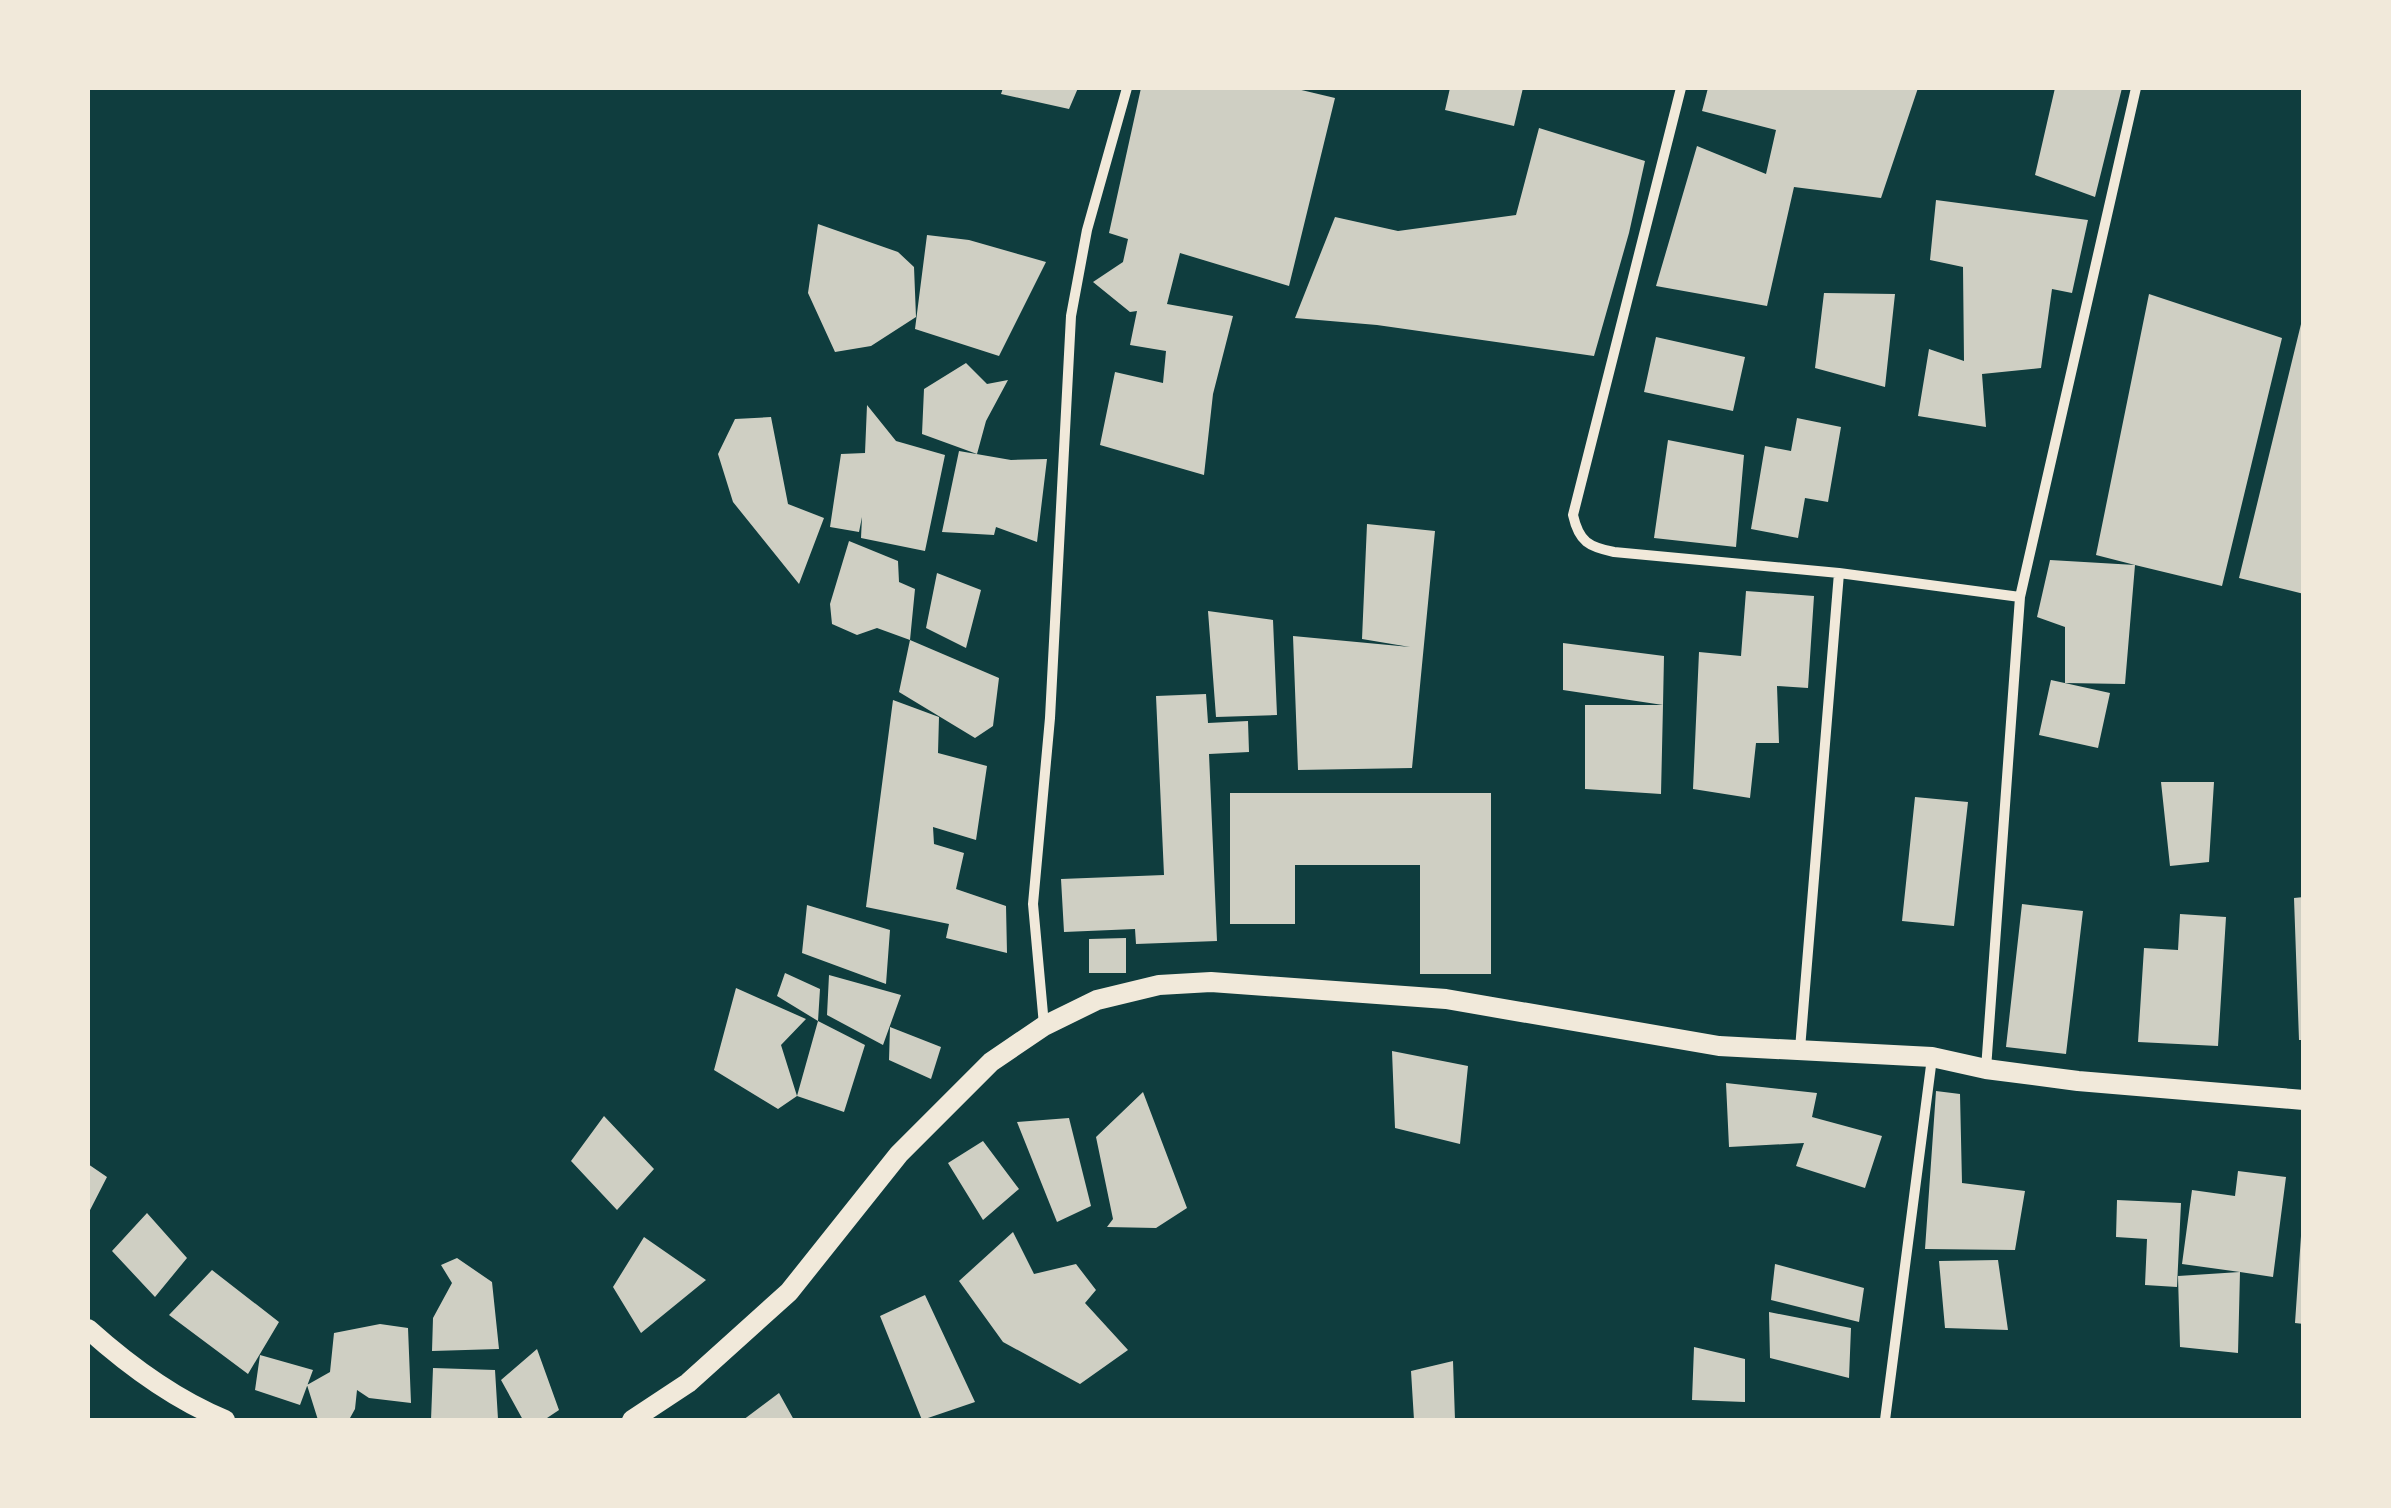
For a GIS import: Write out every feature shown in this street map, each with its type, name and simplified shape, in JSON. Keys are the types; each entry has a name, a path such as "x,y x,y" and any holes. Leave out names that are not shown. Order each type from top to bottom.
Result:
{"main road":[{"path":"632,1420 688,1383 790,1292 899,1154 992,1062 1044,1026 1096,1000 1159,985 1211,982 1446,999 1719,1046 1932,1057 2078,1081 2304,1100"},
{"path":"88,1330 205,1412 225,1420"}],"street":[{"path":"1044,1026 1032,904 1053,681 1072,316 1087,230 1127,88"},
{"path":"1681,88 1573,515 1578,535 1590,548 1614,552 1839,572 2020,596"},
{"path":"1986,1068 2020,596 2136,88"},
{"path":"1800,1049 1839,572"},
{"path":"1886,1420 1932,1057"}],"building":[{"path":"1003,88 1078,88 1069,109 1001,94"},
{"path":"1141,88 1293,88 1335,98 1289,286 1180,253 1167,304 1233,316 1213,394 1204,475 1100,445 1115,372 1163,383 1166,351 1130,345 1137,311 1130,312 1093,282 1123,262 1128,239 1109,233"},
{"path":"1450,88 1523,88 1514,126 1445,110"},
{"path":"1708,88 1918,88 1881,198 1794,187 1767,306 1656,286 1697,146 1766,174 1776,130 1702,111"},
{"path":"2055,88 2122,88 2095,197 2035,175"},
{"path":"1539,128 1645,161 1594,356 1377,325 1295,318 1335,217 1398,231 1516,215"},
{"path":"1936,200 2088,220 2072,293 2052,289 2041,368 1982,374 1986,427 1918,416 1929,349 1964,361 1963,267 1930,260"},
{"path":"818,224 898,252 914,267 916,317 871,346 835,352 808,293"},
{"path":"927,235 969,240 1046,262 999,356 915,329"},
{"path":"1824,293 1895,294 1885,387 1815,368"},
{"path":"2149,294 2282,338 2222,586 2096,555"},
{"path":"2304,320 2304,594 2239,578"},
{"path":"1656,337 1745,357 1733,411 1644,392"},
{"path":"966,363 987,384 1008,380 986,421 977,454 922,434 924,389"},
{"path":"867,405 896,441 945,455 925,551 861,538 862,517 859,532 830,527 841,454 865,453"},
{"path":"771,417 788,504 824,518 799,584 733,502 718,454 735,419"},
{"path":"1797,418 1841,427 1828,502 1805,498 1798,538 1751,529 1765,446 1791,451"},
{"path":"1668,440 1744,455 1736,547 1654,538"},
{"path":"959,451 1011,460 1047,459 1037,542 996,527 994,535 942,532"},
{"path":"1367,524 1435,531 1412,768 1298,770 1293,636 1410,647 1362,639"},
{"path":"849,541 898,561 899,582 915,589 910,640 877,628 857,635 832,624 830,604"},
{"path":"2050,560 2135,565 2125,684 2065,683 2065,627 2037,617"},
{"path":"937,573 981,590 966,648 926,628"},
{"path":"1746,591 1814,596 1808,688 1777,686 1779,743 1756,743 1750,798 1693,789 1699,652 1741,656"},
{"path":"1208,611 1273,620 1277,715 1216,717"},
{"path":"910,640 999,678 993,726 975,738 899,692"},
{"path":"1563,643 1664,656 1663,705 1563,690"},
{"path":"2051,680 2110,693 2098,748 2039,735"},
{"path":"1206,694 1208,723 1248,721 1249,752 1209,754 1217,941 1136,944 1135,929 1064,932 1061,879 1164,875 1156,696"},
{"path":"893,700 939,717 938,753 987,766 976,840 933,827 934,844 964,853 956,889 1006,906 1007,953 946,938 949,924 866,907"},
{"path":"1585,705 1663,705 1661,794 1585,789"},
{"path":"2161,782 2214,782 2209,862 2170,866"},
{"path":"1230,793 1491,793 1491,974 1420,974 1420,865 1295,865 1295,924 1230,924"},
{"path":"1915,797 1968,802 1954,926 1902,921"},
{"path":"2304,897 2304,1040 2299,1040 2294,898"},
{"path":"2022,904 2083,911 2066,1054 2006,1047"},
{"path":"807,905 890,930 886,984 802,953"},
{"path":"2180,914 2226,917 2218,1046 2138,1042 2144,948 2178,950"},
{"path":"1126,938 1126,973 1089,973 1089,939"},
{"path":"785,973 820,989 818,1021 777,996"},
{"path":"829,975 901,995 883,1045 827,1015"},
{"path":"736,988 806,1019 781,1045 797,1096 778,1109 714,1070"},
{"path":"818,1021 865,1045 844,1112 797,1096"},
{"path":"890,1027 941,1047 931,1079 889,1060"},
{"path":"1392,1051 1468,1066 1460,1144 1395,1128"},
{"path":"1726,1083 1817,1093 1812,1117 1882,1136 1865,1188 1796,1166 1804,1143 1729,1147"},
{"path":"1936,1091 1960,1094 1962,1183 2025,1191 2015,1250 1925,1249"},
{"path":"1143,1092 1187,1208 1156,1228 1107,1227 1113,1219 1096,1137"},
{"path":"604,1116 654,1169 617,1210 571,1161"},
{"path":"1069,1118 1091,1206 1057,1222 1017,1122"},
{"path":"983,1141 1019,1189 983,1220 948,1163"},
{"path":"88,1164 107,1177 88,1214"},
{"path":"2238,1171 2286,1177 2273,1277 2182,1264 2192,1190 2235,1196"},
{"path":"2117,1200 2181,1203 2177,1287 2145,1285 2147,1239 2116,1237"},
{"path":"147,1213 187,1258 155,1297 112,1251"},
{"path":"1013,1232 1034,1274 1076,1264 1096,1290 1085,1303 1128,1350 1080,1384 1003,1342 959,1281"},
{"path":"2304,1236 2304,1324 2295,1323"},
{"path":"644,1237 706,1280 641,1333 613,1287"},
{"path":"457,1258 492,1282 499,1349 432,1351 433,1318 452,1283 441,1265"},
{"path":"1998,1260 2008,1330 1945,1328 1939,1261"},
{"path":"1775,1264 1864,1288 1859,1322 1771,1300"},
{"path":"212,1270 279,1322 248,1374 169,1315"},
{"path":"2240,1272 2238,1353 2180,1347 2178,1276"},
{"path":"925,1295 975,1402 922,1420 880,1316"},
{"path":"1769,1312 1851,1328 1849,1378 1770,1358"},
{"path":"380,1324 408,1328 411,1403 369,1398 357,1390 350,1418 318,1420 307,1385 330,1372 334,1333"},
{"path":"1694,1347 1745,1359 1745,1402 1692,1400"},
{"path":"537,1349 559,1410 544,1420 523,1420 501,1380"},
{"path":"260,1355 313,1370 300,1405 255,1390"},
{"path":"1453,1361 1455,1420 1414,1420 1411,1371"},
{"path":"433,1368 495,1370 498,1419 431,1420"},
{"path":"779,1393 794,1420 743,1420"}]}
